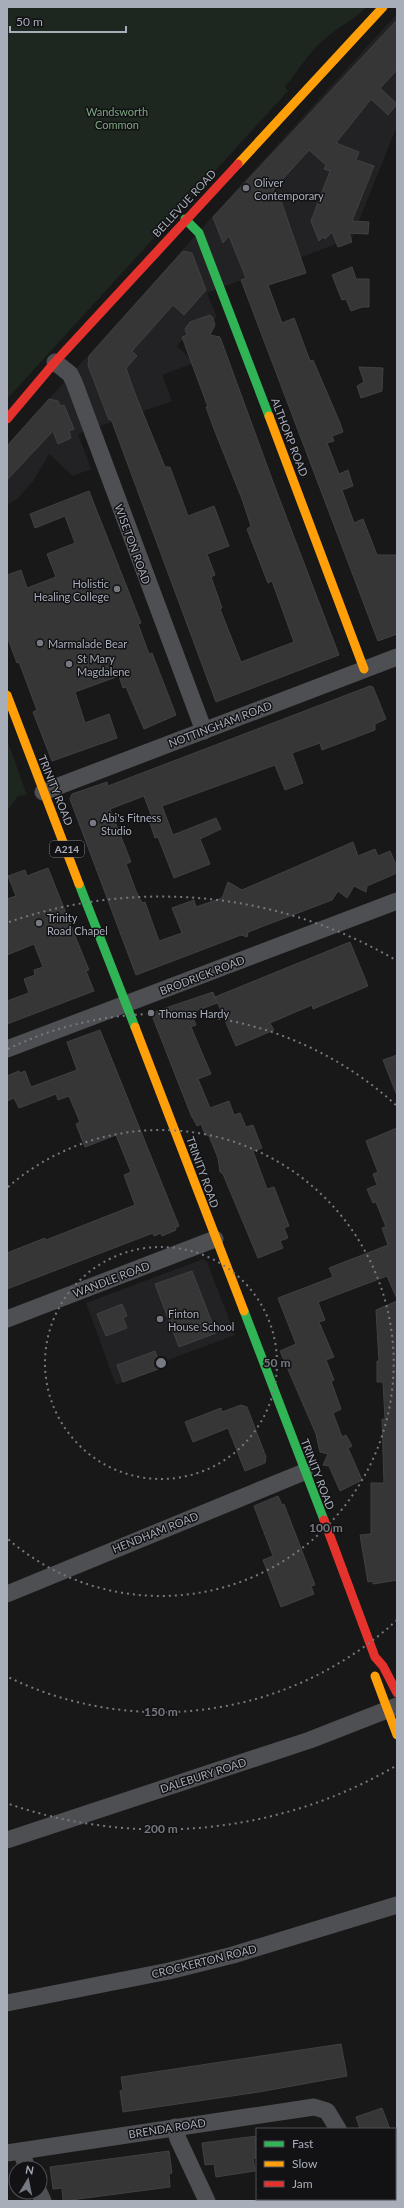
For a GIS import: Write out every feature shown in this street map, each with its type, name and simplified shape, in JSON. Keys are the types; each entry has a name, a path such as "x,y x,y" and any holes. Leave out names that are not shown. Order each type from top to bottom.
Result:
{"main road":[{"name":"BELLEVUE ROAD","path":"7,419 55,362 185,219 383,7"},
{"name":"ALTHORP ROAD","path":"185,219 199,233 207,253 364,669"},
{"name":"TRINITY ROAD","path":"7,695 375,1657 383,1666 397,1693"},
{"name":"TRINITY ROAD","path":"375,1657 373,1669 394,1720"}],"street":[{"name":"WISETON ROAD","path":"55,362 70,374 74,382 204,731"},
{"name":"NOTTINGHAM ROAD","path":"43,792 397,657"},
{"name":"BRODRICK ROAD","path":"7,1049 397,900"},
{"name":"WANDLE ROAD","path":"7,1319 215,1238"},
{"name":"HENDHAM ROAD","path":"7,1594 304,1472"},
{"name":"DALEBURY ROAD","path":"7,1840 310,1740 394,1720"},
{"name":"CROCKERTON ROAD","path":"7,2003 168,1971 233,1955 397,1905"},
{"name":"BRENDA ROAD","path":"14,2152 314,2107 327,2111 337,2128"},
{"path":"175,2127 178,2139 207,2201"},
{"path":"14,2152 20,2160"}],"shaded area":[{"path":"397,14 397,126 352,238 207,293 217,318 195,327 177,346 194,363 162,375 172,401 78,434 91,469 73,476 49,454 34,480 17,499 7,505 7,446 246,179"},
{"name":"Finton House School","path":"203,1259 207,1262 235,1335 168,1360 162,1368 116,1385 86,1303"}],"green space":[{"name":"Wandsworth Common","path":"7,7 367,7 332,33 315,48 285,87 288,91 7,399"},
{"path":"7,740 27,795 18,796 7,811"}],"building":[{"path":"397,20 397,70 380,88 397,104 388,115 371,99 336,143 359,152 356,160 374,166 352,221 369,222 368,234 349,233 352,242 338,247 332,232 325,239 323,237 319,241 311,221 330,171 324,169 326,165 309,150 273,190 279,195 306,273 268,285 282,323 294,318 310,361 313,360 340,423 343,432 332,436 334,441 327,443 339,474 348,470 353,486 342,490 354,523 363,519 377,555 397,555 397,634 378,641 241,280 246,278 229,236 223,243 213,217"},
{"path":"183,251 192,253 206,290 184,315 173,305 132,351 137,356 126,368 134,391 165,467 170,467 188,516 214,506 229,546 207,554 215,575 211,577 222,608 220,609 241,662 294,642 272,581 268,583 247,529 251,526 242,499 214,429 206,407 208,407 182,337 187,335 185,329 190,322 210,315 213,318 215,325 210,335 220,337 339,655 216,702 111,419 109,420 88,365 89,356"},
{"path":"352,267 356,279 369,279 369,307 362,307 351,311 346,299 342,300 332,275"},
{"path":"359,367 383,368 382,391 361,398 357,386 364,382"},
{"path":"49,399 58,401 60,406 64,405 74,429 69,431 71,438 58,444 53,431 7,480 7,446"},
{"path":"89,491 141,623 138,624 149,654 152,653 176,715 144,729 126,687 123,688 119,676 75,692 85,723 109,714 117,738 52,761 33,712 37,710 19,662 17,663 7,636 7,575 21,570 27,588 56,577 47,554 75,543 65,516 35,528 30,514"},
{"path":"370,686 373,687 386,719 375,724 375,730 322,750 320,743 292,753 303,783 285,790 275,765 162,806 173,835 216,818 221,829 200,839 210,864 174,878 158,837 155,838 150,823 154,822 144,796 110,809 131,862 126,864 136,891 142,903 145,902 159,941 182,933 172,908 194,900 196,907 222,898 228,882 242,890 353,842 358,856 375,849 378,856 390,851 397,867 397,873 367,886 366,892 354,886 347,898 338,891 332,900 248,932 247,937 241,935 136,975 70,799 72,794 107,782 108,786"},
{"path":"48,868 89,970 86,971 94,991 7,1024 7,1001 29,993 24,979 35,975 34,970 43,967 34,944 7,955 7,899 16,896 8,876 25,870 27,876"},
{"path":"350,942 368,986 313,1009 312,1005 270,1023 274,1030 236,1046 215,997"},
{"path":"213,992 217,1003 191,1013 196,1025 191,1027 211,1074 198,1079 210,1108 229,1101 234,1115 240,1113 246,1127 253,1125 262,1148 253,1151 267,1189 274,1187 289,1226 284,1228 288,1238 280,1241 283,1248 258,1258 223,1174 220,1172 218,1158 209,1136 205,1134 201,1124 197,1126 191,1115 151,1013"},
{"path":"100,1030 179,1226 175,1228 176,1230 162,1236 161,1233 154,1236 153,1233 7,1289 7,1253 45,1238 46,1240 135,1205 124,1175 131,1172 116,1135 85,1147 76,1124 80,1122 69,1096 58,1100 56,1094 19,1108 14,1098 7,1101 7,1076 19,1071 20,1073 25,1071 31,1087 77,1070 67,1042"},
{"path":"397,1055 397,1093 396,1093 383,1060"},
{"path":"397,1128 397,1299 387,1276 318,1302 325,1320 319,1322 334,1357 326,1360 334,1380 331,1381 341,1409 333,1413 342,1437 346,1435 352,1446 348,1448 362,1480 340,1491 329,1466 323,1465 328,1454 320,1452 316,1434 280,1351 296,1344 278,1298 333,1277 329,1268 388,1245 382,1228 386,1227 376,1202 373,1203 367,1189 377,1185 373,1174 378,1172 366,1141"},
{"path":"192,1271 216,1333 179,1347 155,1284"},
{"path":"397,1301 397,1580 373,1584 373,1581 368,1582 360,1535 371,1534 371,1483 384,1483 382,1419 385,1419 383,1382 377,1382 377,1361 379,1361 376,1310"},
{"path":"122,1304 127,1316 123,1318 127,1328 106,1336 97,1314"},
{"path":"155,1351 161,1368 123,1382 117,1365"},
{"path":"241,1405 247,1407 266,1457 265,1463 245,1471 228,1428 193,1442 185,1422 221,1408 222,1412"},
{"path":"278,1496 282,1505 284,1504 315,1585 311,1586 314,1594 281,1607 263,1560 273,1556 254,1506"},
{"path":"341,2044 347,2076 259,2092 123,2112 120,2091 123,2090 121,2077"},
{"path":"382,2108 390,2128 360,2128 356,2117"},
{"path":"256,2136 256,2158 253,2158 255,2171 216,2177 214,2164 205,2165 202,2143"},
{"path":"169,2151 172,2173 169,2174 170,2187 63,2201 62,2188 53,2189 50,2167"}],"traffic: fast":[{"path":"185,219 199,233 269,416"},
{"path":"79,884 135,1027"},
{"path":"244,1311 324,1520"}],"traffic: slow":[{"path":"238,164 383,7"},
{"path":"269,416 364,669"},
{"path":"7,695 79,884"},
{"path":"135,1027 244,1311"},
{"path":"375,1676 397,1735"}],"traffic: jam":[{"path":"7,419 55,362 238,164"},
{"path":"324,1520 375,1657 383,1666 397,1693"}],"place":[{"name":"Oliver Contemporary","path":"246,188"},
{"name":"Holistic Healing College","path":"117,589"},
{"name":"Marmalade Bear","path":"40,643"},
{"name":"St Mary Magdalene","path":"69,664"},
{"name":"Abi's Fitness Studio","path":"93,823"},
{"name":"Trinity Road Chapel","path":"39,923"},
{"name":"Thomas Hardy","path":"151,1013"},
{"name":"Finton House School","path":"160,1319"}]}
